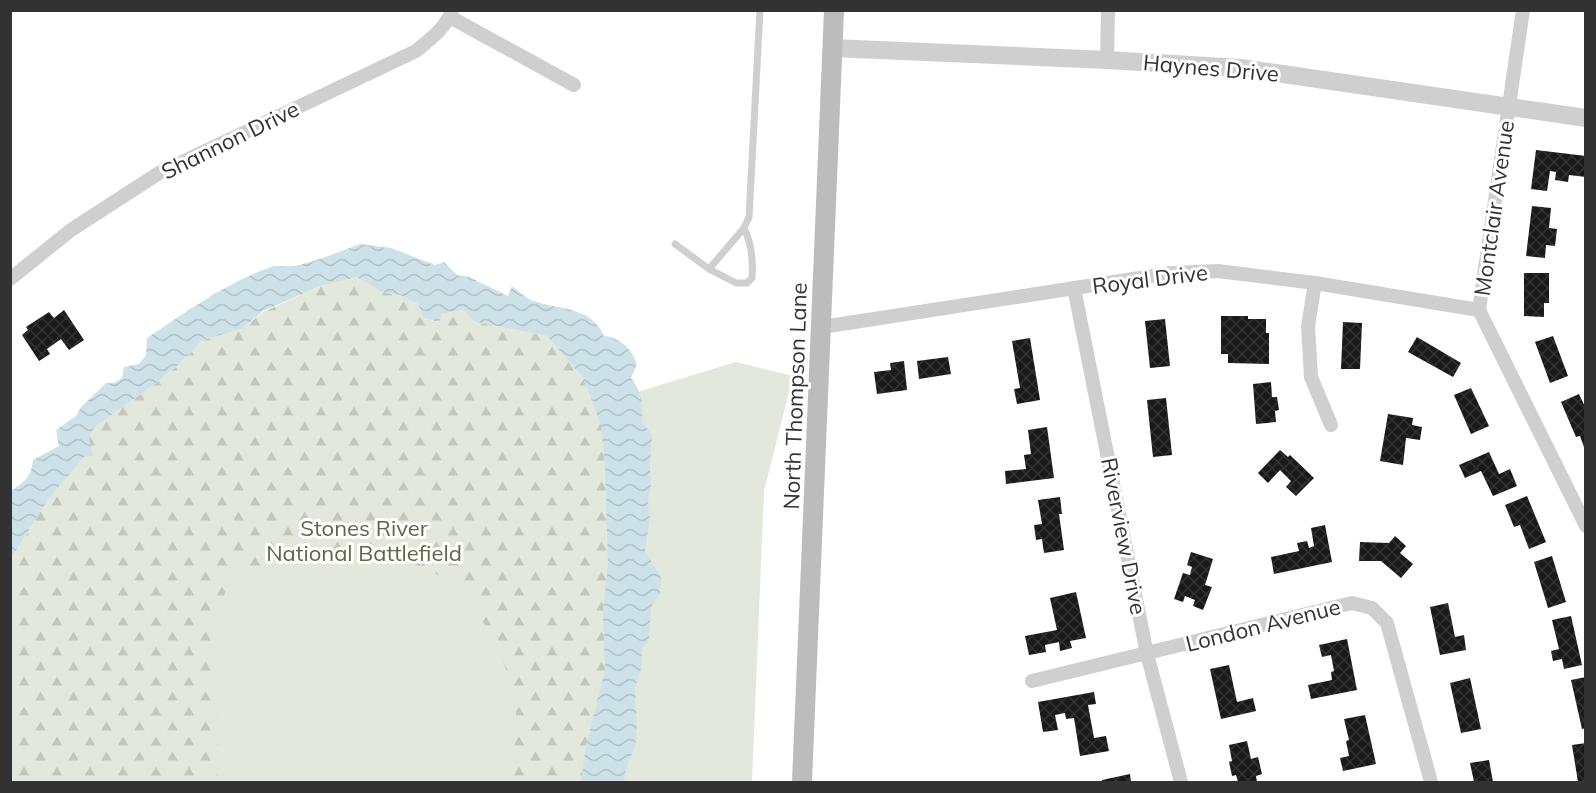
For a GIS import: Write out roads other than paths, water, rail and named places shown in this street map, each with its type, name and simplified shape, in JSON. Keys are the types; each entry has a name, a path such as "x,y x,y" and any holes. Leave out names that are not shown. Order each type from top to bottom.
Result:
{"main road":[{"name":"North Thompson Lane","path":"802,783 834,10"}],"street":[{"path":"1107,60 1108,10"},
{"name":"Montclair Avenue","path":"1523,10 1479,310 1586,526"},
{"path":"451,14 574,85"},
{"name":"Shannon Drive","path":"10,279 70,230 159,173 416,51 429,40 451,14"},
{"name":"Haynes Drive","path":"833,48 1241,68 1586,118"},
{"name":"Royal Drive","path":"822,327 1172,273 1218,271 1316,283 1479,310"},
{"path":"1316,283 1308,326 1311,377 1332,425"},
{"name":"Riverview Drive","path":"1074,288 1147,654 1181,783"},
{"name":"London Avenue","path":"1032,681 1352,603 1372,608 1387,623 1431,783"}],"lane":[{"path":"709,268 744,228 749,217 760,10"},
{"path":"675,244 709,268 736,283 747,283 752,278 753,257 750,239 744,228"}],"water":[{"path":"360,244 391,248 435,265 444,262 457,275 469,277 508,296 512,286 531,300 573,310 591,319 604,336 625,345 635,358 637,364 631,378 641,398 642,422 652,434 651,484 648,500 650,518 645,551 661,577 660,594 651,607 649,640 642,648 641,669 635,688 637,727 635,747 626,768 624,782 581,782 586,745 605,671 603,610 608,564 605,466 601,425 583,378 547,336 475,322 463,310 442,314 439,322 423,318 418,304 400,295 381,292 357,277 321,286 263,311 242,329 203,340 155,384 95,427 89,437 93,456 84,457 47,501 11,559 11,491 31,471 33,460 59,446 56,430 76,416 81,407 106,383 114,383 122,378 124,367 139,364 146,355 147,338 238,281 274,266 294,266 310,262"}],"park label":[{"name":"Stones River National Battlefield","path":"364,540"}]}
